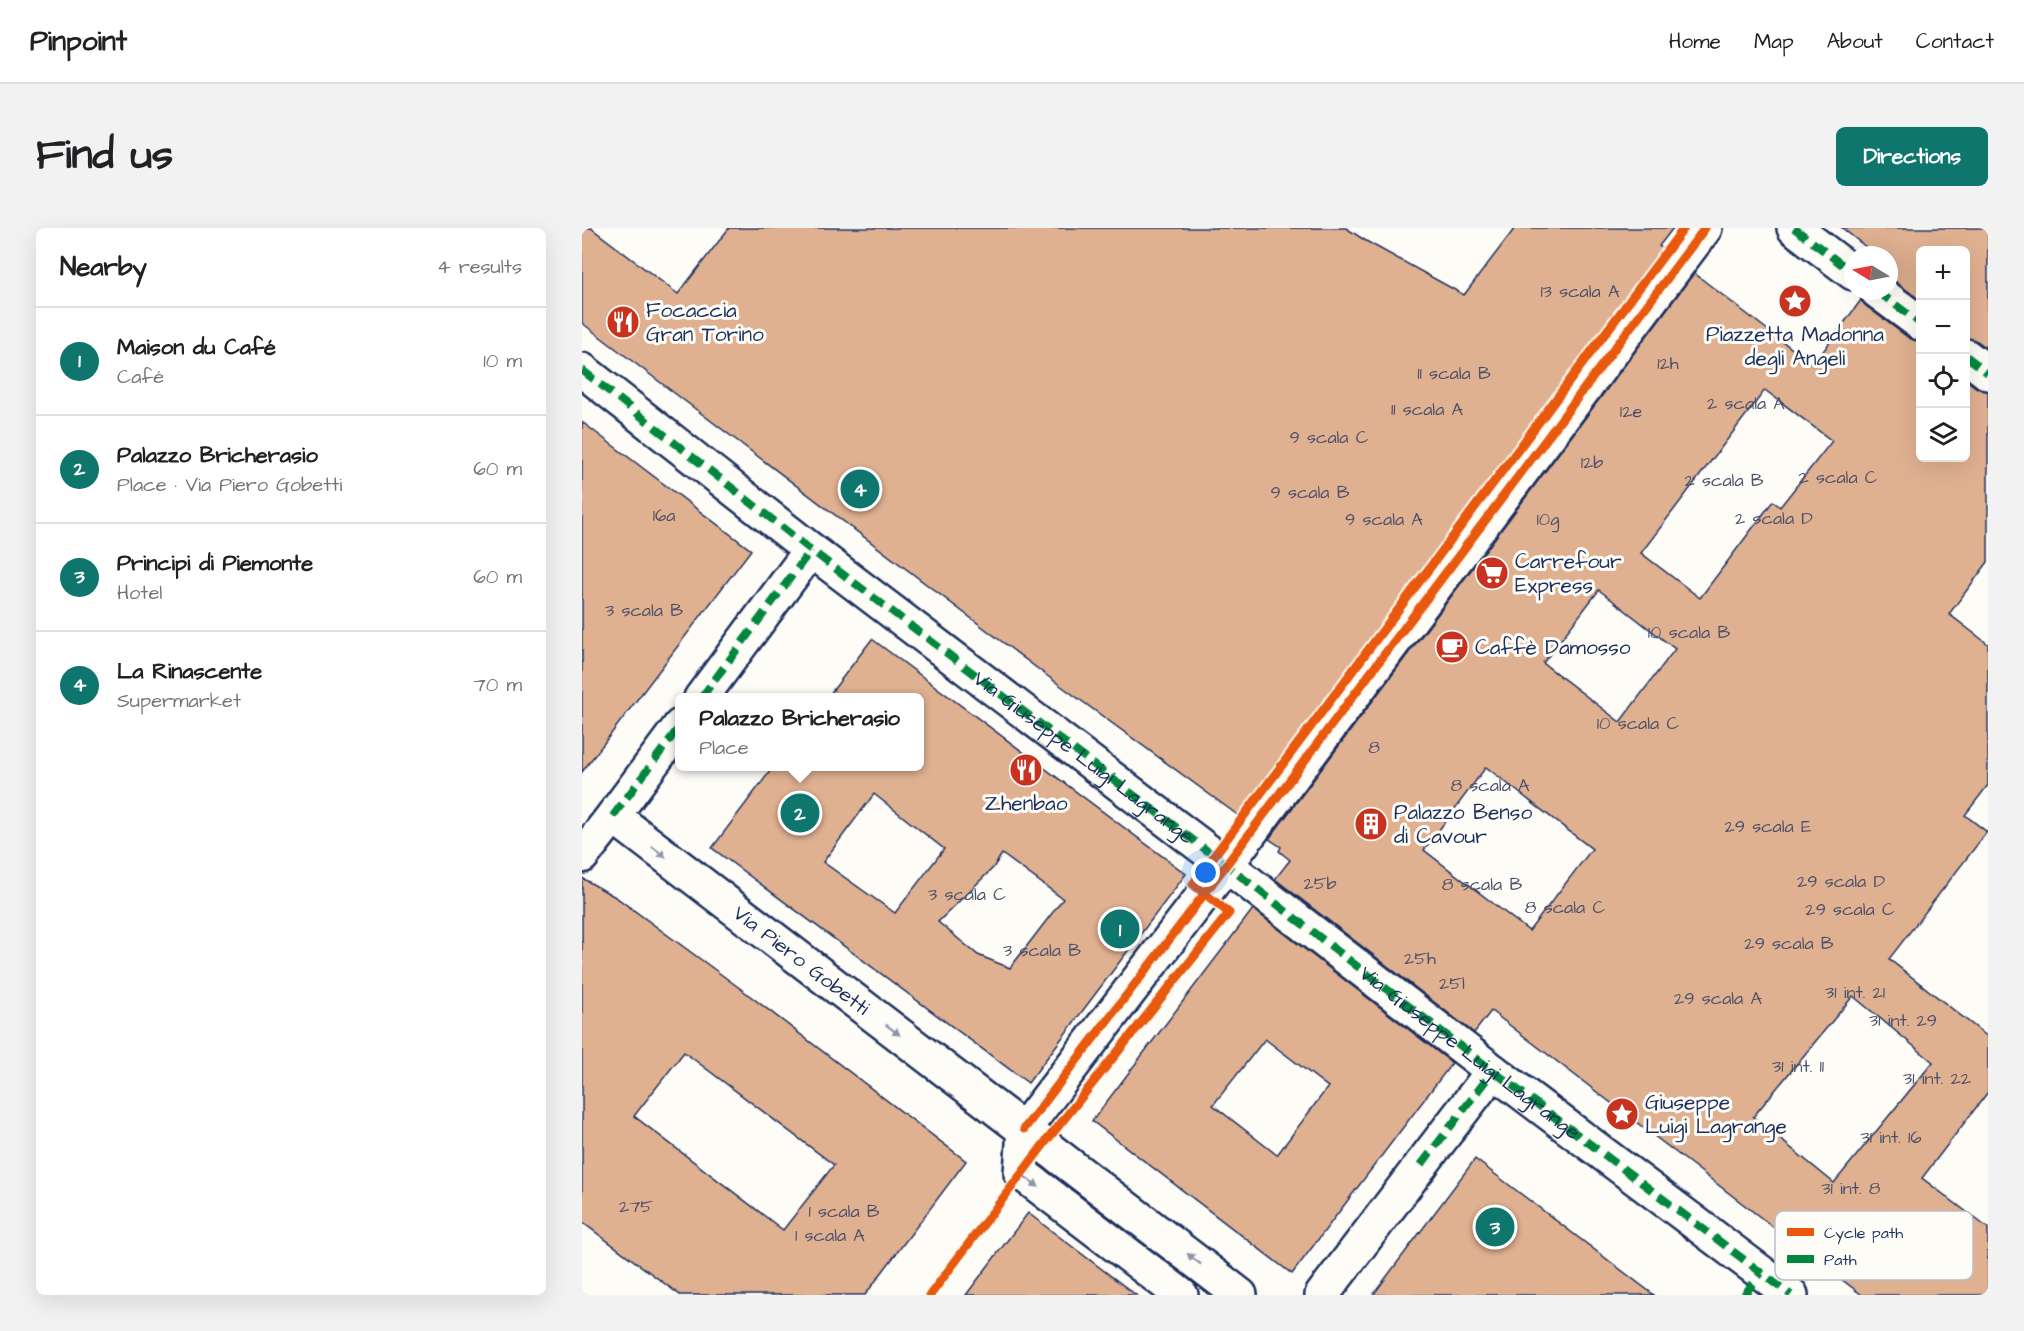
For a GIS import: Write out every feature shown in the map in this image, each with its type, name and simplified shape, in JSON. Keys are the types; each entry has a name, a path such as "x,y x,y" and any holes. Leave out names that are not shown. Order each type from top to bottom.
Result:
{"street":[{"path":"1181,1295 1021,1173 1024,1129 1226,865 1705,228"},
{"path":"1794,228 1844,266"},
{"path":"1889,300 1916,320"},
{"path":"1970,359 1988,372"},
{"name":"Via Giuseppe Luigi Lagrange","path":"582,370 811,550 1493,1071 1753,1284 1791,1295"},
{"path":"705,693 811,550"},
{"path":"582,856 675,733"},
{"name":"Via Piero Gobetti","path":"613,816 1240,1295"},
{"path":"1322,1295 1493,1071"}],"building":[{"path":"582,228 591,228 678,294 729,228 1346,228 1464,295 1515,228 1673,228 1659,246 1665,250 1239,816 1042,672 582,323"},
{"path":"1842,228 1988,228 1988,349 1970,339 1970,246 1916,246 1916,297 1898,284 1898,246 1865,246"},
{"path":"1694,273 1813,365 1861,300 1909,338 1916,340 1916,462 1970,462 1970,383 1977,388 1988,391 1988,562 1949,614 1988,644 1988,785 1965,815 1987,832 1889,959 1988,1037 1988,1092 1922,1178 1966,1211 1775,1211 1775,1228 1491,1011 1474,1033 1275,879 1290,860 1279,851 1281,847 1269,839","holes":["1765,390 1832,441 1780,507 1773,501 1700,598 1641,553","1599,590 1675,649 1620,722 1543,663","1486,767 1592,849 1529,931 1424,850","1853,996 1933,1062 1834,1183 1753,1117"]},
{"path":"582,422 751,550 582,772"},
{"path":"872,639 1186,874 1028,1083 712,848 770,771 924,771 924,693 831,693","holes":["874,794 944,849 895,913 823,862","1002,854 1063,899 1010,968 978,955 938,922 993,868"]},
{"path":"582,878 617,898 741,989 966,1161 865,1295 680,1295 582,1222","holes":["684,1052 834,1165 783,1230 634,1116"]},
{"path":"1253,909 1452,1063 1292,1274 1092,1121","holes":["1265,1039 1328,1087 1277,1155 1213,1105"]},
{"path":"1475,1159 1654,1295 1373,1295"},
{"path":"1028,1213 1136,1295 966,1295"},
{"path":"1973,1217 1988,1228 1988,1295 1862,1295 1842,1280 1973,1280"}],"marked path":[{"path":"1794,228 1844,266"},
{"path":"1889,300 1916,320"},
{"path":"1970,359 1988,373"},
{"path":"582,370 811,550 1493,1071 1791,1295"},
{"path":"705,693 811,550"},
{"path":"613,816 675,733"},
{"path":"1421,1165 1493,1071"},
{"path":"1744,1295 1761,1273"}],"cycle path":[{"path":"930,1295 1044,1144 1229,913 1193,884 1684,228"},
{"path":"1024,1129 1205,893 1705,228"}],"place":[{"name":"Piazzetta Madonna degli Angeli","path":"1795,301"},
{"name":"Focaccia Gran Torino","path":"623,322"},
{"name":"La Rinascente","path":"860,489"},
{"name":"Carrefour Express","path":"1492,573"},
{"name":"Caffè Damosso","path":"1452,647"},
{"name":"Zhenbao","path":"1026,770"},
{"name":"Palazzo Bricherasio","path":"800,813"},
{"name":"Palazzo Benso di Cavour","path":"1371,824"},
{"name":"Maison du Café","path":"1120,929"},
{"name":"Giuseppe Luigi Lagrange","path":"1622,1114"},
{"name":"Principi di Piemonte","path":"1495,1227"}]}
